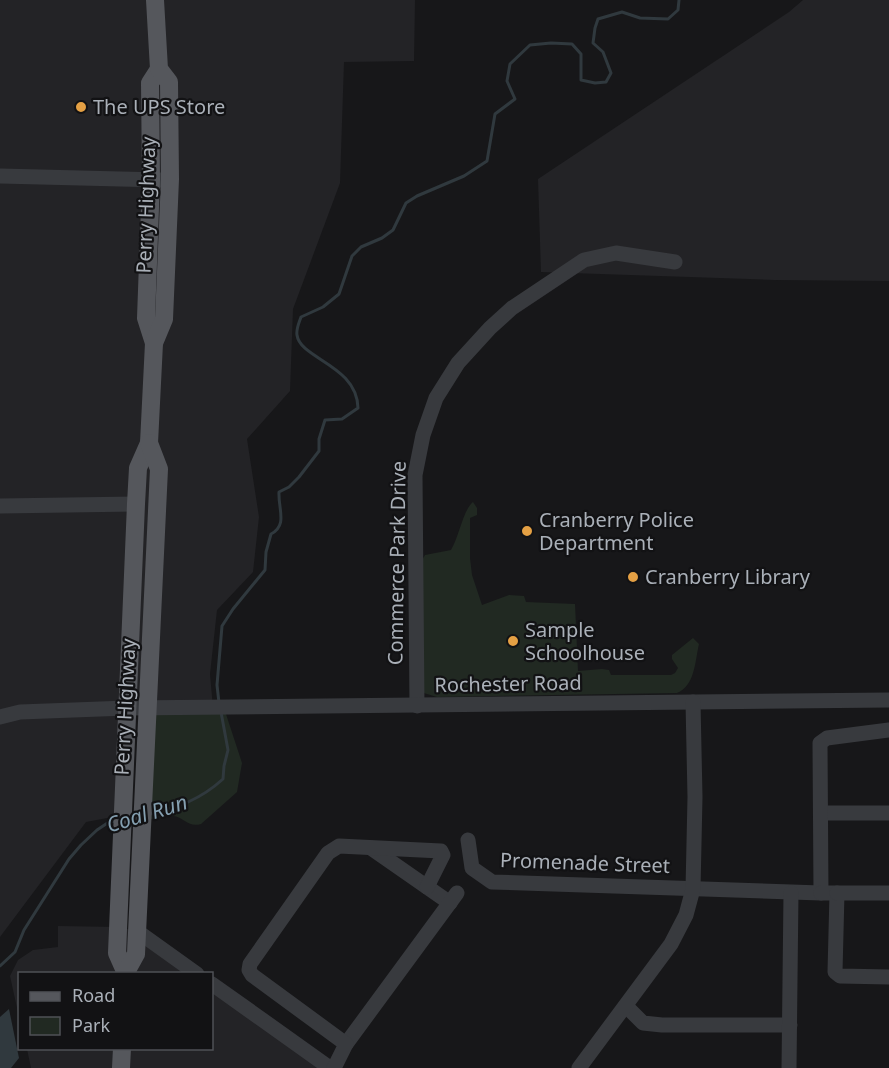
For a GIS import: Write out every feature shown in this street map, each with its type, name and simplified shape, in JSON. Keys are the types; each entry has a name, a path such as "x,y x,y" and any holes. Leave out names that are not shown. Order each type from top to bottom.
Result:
{"main road":[{"name":"Perry Highway","path":"125,972 117,953 138,468 149,443 154,343 164,319 170,179 169,82 159,69 155,0"},
{"name":"Perry Highway","path":"154,343 146,318 152,180 150,83 159,69"},
{"name":"Perry Highway","path":"125,972 136,954 159,469 149,443"},
{"path":"121,1068 122,1050"}],"street":[{"path":"0,176 170,179"},
{"name":"Commerce Park Drive","path":"417,706 415,475 423,435 441,390 458,363 512,308 584,260 616,253 675,262"},
{"path":"0,506 136,504"},
{"name":"Rochester Road","path":"20,712 127,708 889,700"},
{"path":"579,1068 671,944 686,915 693,889 695,797 693,702"},
{"path":"0,708 20,712"},
{"path":"0,717 20,712"},
{"path":"821,893 820,743 827,738 889,730"},
{"path":"821,813 889,813"},
{"name":"Promenade Street","path":"468,840 472,868 492,882 791,893 889,893"},
{"path":"346,1044 252,975 249,970 250,964 333,849 339,846 441,851 443,855 441,863 427,887"},
{"path":"213,985 332,1068 346,1044 453,898 427,887 370,847"},
{"path":"789,1068 791,893"},
{"path":"837,893 835,972 840,976 889,977"},
{"path":"137,931 193,972"},
{"path":"626,1006 643,1023 790,1025"}],"shaded area":[{"path":"0,0 415,0 414,61 344,62 340,183 293,309 290,391 247,439 259,517 253,572 217,610 210,674 213,708 127,708 123,815 86,822 0,937"},
{"path":"803,0 889,0 889,281 775,280 541,272 538,179 789,12"},
{"path":"58,926 118,927 137,931 196,972 18,972 18,1012 10,976 18,960 33,950 58,947"},
{"path":"213,985 330,1068 31,1068 27,1050 213,1050"},
{"path":"9,1009 19,1058 11,1068 0,1068 0,1017"}],"green space":[{"path":"473,502 477,508 477,515 470,518 470,558 472,575 482,605 509,595 524,596 526,602 575,604 578,671 602,669 609,670 611,675 671,675 678,668 672,655 693,638 699,644 691,679 683,690 677,693 437,697 417,691 420,564 425,555 451,550 466,511"},
{"path":"224,708 242,763 237,792 201,824 193,825 173,816 142,822 147,709"}],"waterway":[{"name":"Coal Run","path":"219,703 217,685 222,626 265,570 266,552 271,534 281,521 279,492 289,487 299,477 319,451 319,439 325,420 342,419 358,408 355,394 348,382 339,372 300,343 297,333 301,317 323,307 339,294 352,256 361,247 382,238 393,230 406,203 464,176 487,161 495,114 515,99 507,81 510,64 530,45 572,44 581,54 581,80 595,83 606,82 611,73 603,52 593,43 598,19 622,12 640,18 668,19 678,10 679,0"},
{"name":"Coal Run","path":"149,814 189,802 223,779 228,750 221,712"},
{"name":"Coal Run","path":"0,966 15,952 24,930 69,859 97,830 109,822 116,821"}],"place":[{"name":"The UPS Store","path":"81,107"},
{"name":"Cranberry Police Department","path":"527,531"},
{"name":"Cranberry Library","path":"633,577"},
{"name":"Sample Schoolhouse","path":"513,641"}]}
